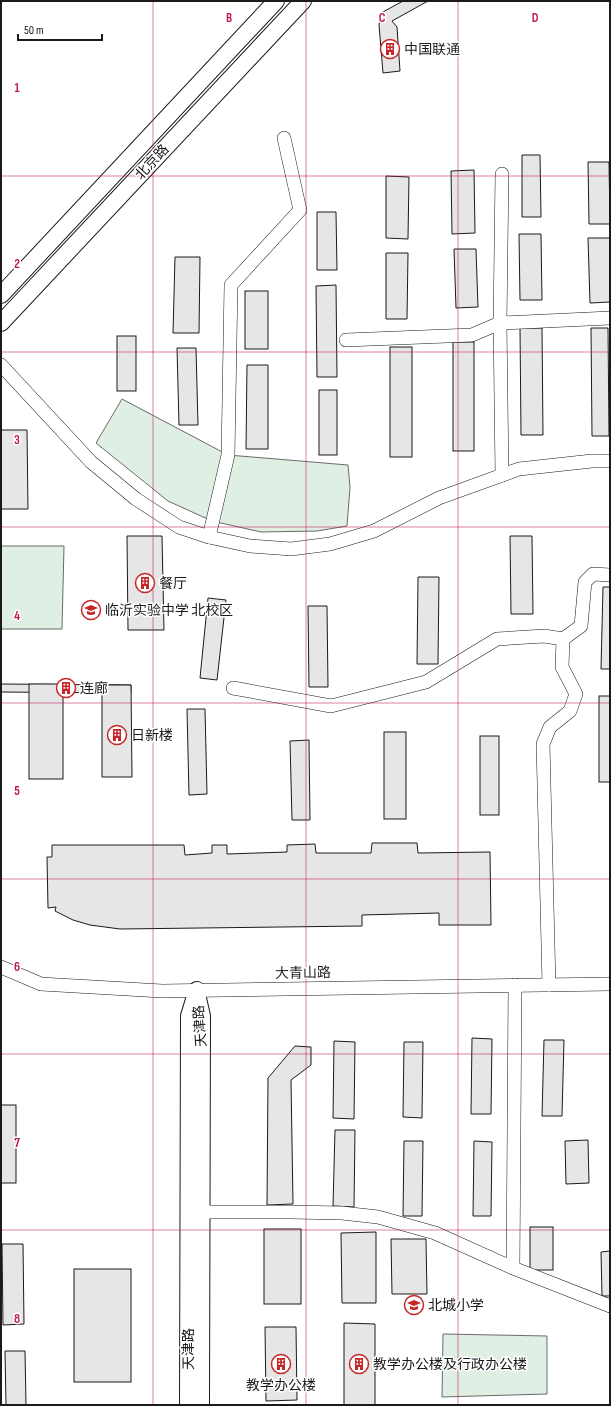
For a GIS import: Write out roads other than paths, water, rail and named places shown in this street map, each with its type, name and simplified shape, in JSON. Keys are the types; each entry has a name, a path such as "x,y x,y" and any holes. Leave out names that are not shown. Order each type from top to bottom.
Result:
{"main road":[{"name":"北京路","path":"1,295 276,1"},
{"name":"北京路","path":"1,323 303,1"},
{"name":"天津路","path":"197,990 202,1016 201,1405"},
{"name":"天津路","path":"188,1405 189,1016 197,990"}],"street":[{"path":"209,537 228,455 231,285 300,210 284,138"},
{"path":"502,174 500,323 502,475"},
{"path":"346,340 472,335 500,323 610,318"},
{"path":"1,365 91,462 136,499 179,526 209,537 250,546 291,549 330,544 374,531 439,498 519,469 592,461 610,461"},
{"path":"232,688 331,706 426,682 498,639 544,636 563,639 581,626 584,582 593,574 610,575"},
{"path":"549,985 543,744 550,727 570,711 576,694 562,667 563,639"},
{"name":"大青山路","path":"1,966 41,984 162,991 610,984"},
{"path":"513,1268 515,985"},
{"path":"201,1212 334,1213 378,1217 435,1233 513,1268 610,1306"}],"place":[{"name":"中国联通","path":"390,49"},
{"name":"餐厅","path":"145,583"},
{"name":"临沂实验中学 北校区","path":"91,610"},
{"name":"连廊","path":"66,688"},
{"name":"日新楼","path":"117,735"},
{"name":"北城小学","path":"414,1305"},
{"name":"教学办公楼","path":"281,1364"},
{"name":"教学办公楼及行政办公楼","path":"359,1364"}]}
